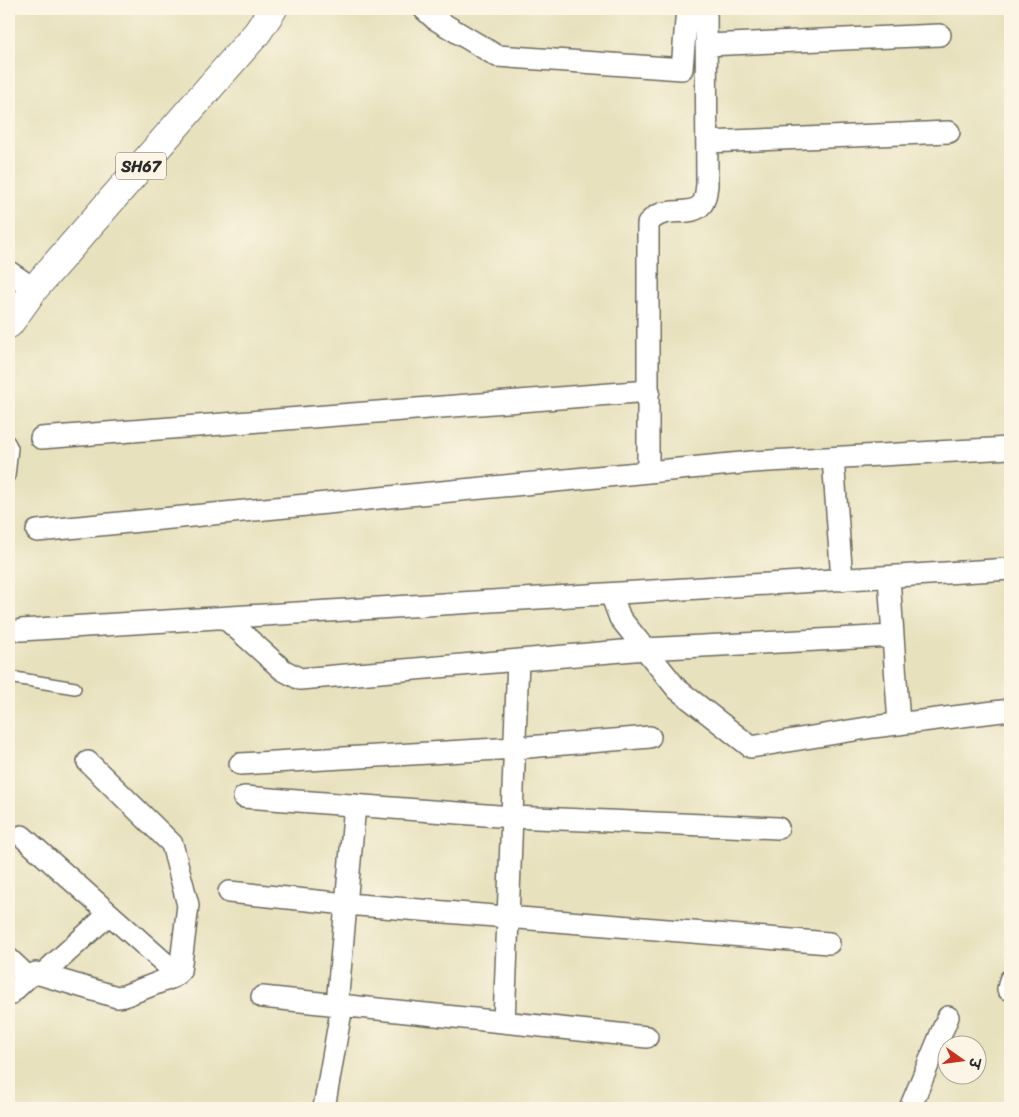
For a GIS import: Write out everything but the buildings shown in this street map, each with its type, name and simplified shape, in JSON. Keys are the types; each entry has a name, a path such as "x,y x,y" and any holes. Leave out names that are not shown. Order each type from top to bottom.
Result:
{"main road":[{"name":"SH67","path":"9,324 34,289 256,32 273,9"}],"street":[{"path":"424,9 434,19 497,56 682,69 688,9"},
{"path":"648,472 648,224 653,217 664,213 695,209 701,206 706,185 706,9"},
{"path":"706,45 940,35"},
{"path":"707,142 949,132"},
{"path":"9,272 34,289"},
{"path":"41,438 649,391"},
{"path":"37,531 752,462 1010,448"},
{"path":"833,458 842,580"},
{"path":"21,630 1010,569"},
{"path":"889,577 899,724"},
{"path":"611,594 620,618 677,689 751,747 899,724 1010,710"},
{"path":"225,618 283,670 300,679 644,649 893,636"},
{"path":"504,1022 518,660"},
{"path":"240,764 515,748 650,737"},
{"path":"9,959 36,976 117,996 124,996 177,974 183,963 188,905 176,854 168,839 88,762"},
{"path":"244,796 512,817 778,828"},
{"path":"324,1108 340,1005 346,904 355,805"},
{"path":"22,836 177,974"},
{"path":"229,892 346,904 829,943"},
{"path":"9,995 36,976 109,914"},
{"path":"262,997 647,1037"},
{"path":"910,1108 948,1016"}],"lane":[{"path":"9,442 12,448 9,476"},
{"path":"9,677 75,688"}]}
